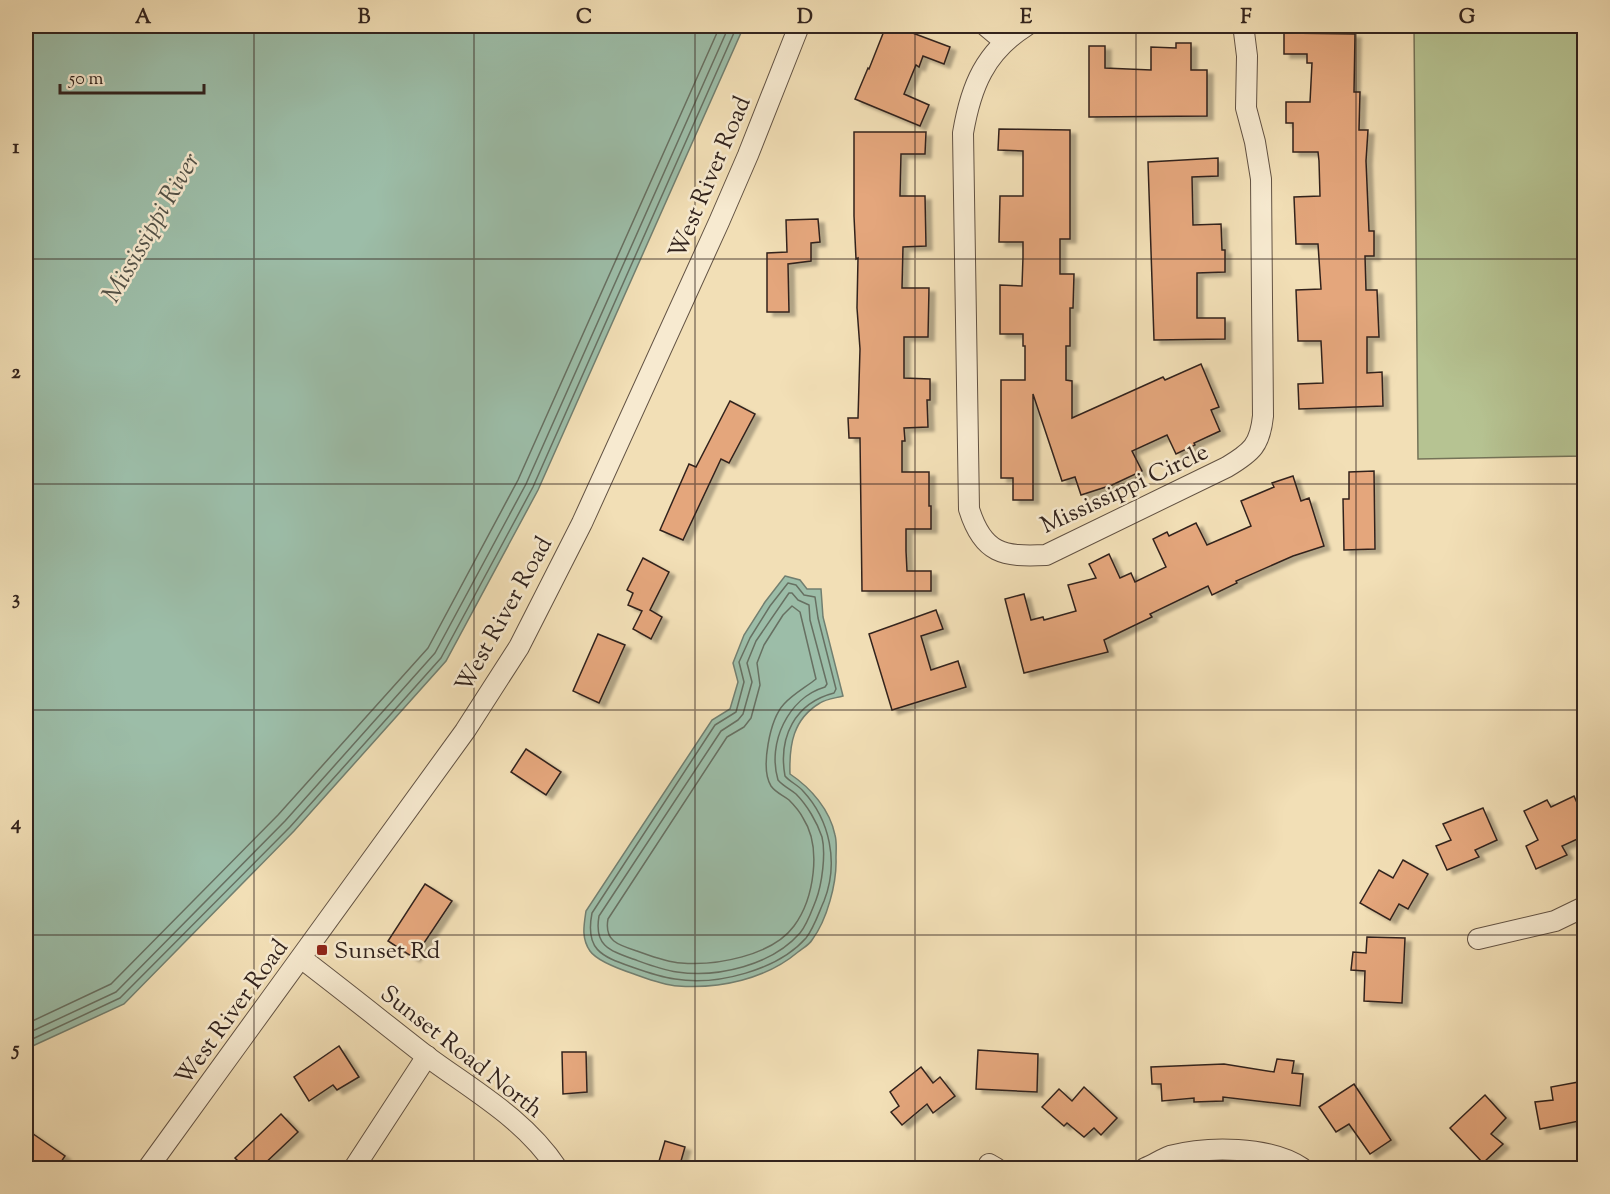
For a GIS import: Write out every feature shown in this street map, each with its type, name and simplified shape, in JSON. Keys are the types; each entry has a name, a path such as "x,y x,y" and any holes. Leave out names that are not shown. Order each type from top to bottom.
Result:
{"street":[{"name":"West River Road","path":"148,1168 465,731 502,675 537,614 582,523 719,222 799,26"},
{"path":"986,26 1004,41"},
{"name":"Mississippi Circle","path":"1026,26 1004,41 981,72 968,102 963,133 969,509 976,530 992,547 1016,556 1046,555 1227,467 1245,456 1255,446 1261,432 1263,416 1261,179 1246,108 1246,56 1242,26"},
{"path":"1478,939 1555,921 1584,907"},
{"name":"Sunset Road North","path":"302,958 427,1056 495,1104 527,1131 557,1168"},
{"path":"354,1168 427,1056"},
{"path":"1145,1168 1169,1156 1206,1151 1241,1150 1291,1161 1302,1168"}],"shaded area":[{"path":"1414,26 1584,26 1584,456 1418,459"}],"water":[{"name":"Mississippi River","path":"26,26 744,26 538,490 446,661 294,831 124,1004 26,1049"},
{"path":"785,576 800,580 807,589 821,589 823,617 843,696 822,702 811,709 798,725 790,753 790,774 805,786 824,808 836,838 835,879 822,922 809,943 785,961 757,975 726,984 694,987 672,985 650,980 610,965 593,955 587,946 584,931 586,911 712,720 730,709 738,682 733,663 744,635"}],"building":[{"path":"886,26 894,26 950,47 944,64 923,56 919,67 916,65 904,94 929,105 920,126 855,99"},
{"path":"1284,33 1355,34 1354,92 1360,92 1359,130 1368,130 1366,161 1369,231 1374,231 1374,256 1365,256 1366,290 1377,290 1379,337 1367,337 1367,373 1382,372 1383,406 1299,409 1298,384 1323,383 1321,341 1298,341 1296,290 1321,289 1318,244 1296,244 1294,197 1320,196 1319,161 1318,152 1293,152 1293,123 1286,123 1286,102 1310,102 1312,63 1307,63 1307,54 1284,54"},
{"path":"1176,43 1191,43 1191,70 1207,70 1207,116 1089,117 1089,46 1105,46 1105,68 1151,70 1151,47 1176,48"},
{"path":"999,129 1070,130 1070,239 1060,239 1060,274 1074,274 1073,308 1070,308 1070,346 1066,346 1066,380 1072,381 1072,418 1163,377 1165,380 1201,364 1219,407 1211,410 1220,431 1176,454 1167,435 1132,451 1142,471 1112,485 1081,495 1075,477 1062,481 1033,394 1033,500 1013,500 1013,478 1001,478 1001,380 1025,380 1025,346 1023,346 1023,334 1000,334 1000,285 1022,286 1023,242 999,242 1000,196 1023,196 1023,151 998,150"},
{"path":"854,132 926,132 925,154 901,154 900,196 925,196 926,246 903,247 902,288 929,288 928,337 904,337 904,378 930,379 930,400 927,400 928,427 904,428 902,472 929,472 931,529 906,529 906,551 907,571 931,571 931,591 862,591 860,438 849,438 848,418 858,418 860,349 857,308 858,258 856,259 854,216"},
{"path":"1218,158 1218,176 1192,177 1193,225 1221,224 1222,250 1225,250 1225,272 1197,273 1197,318 1225,318 1225,339 1154,340 1148,162"},
{"path":"818,219 820,242 811,243 811,261 788,264 789,312 767,312 767,253 787,252 786,220"},
{"path":"730,401 755,414 729,463 721,459 683,540 660,530 689,464 696,467"},
{"path":"1374,471 1375,549 1344,550 1343,499 1349,499 1349,472"},
{"path":"1293,476 1301,501 1309,498 1324,546 1293,556 1236,581 1237,583 1212,595 1208,586 1150,614 1152,617 1104,640 1108,652 1024,673 1005,599 1024,594 1031,620 1043,617 1044,620 1076,611 1068,585 1096,578 1089,564 1109,554 1120,578 1131,573 1135,582 1166,567 1153,539 1167,532 1169,536 1196,523 1207,545 1251,526 1241,501 1274,487 1272,483"},
{"path":"643,558 669,572 650,610 662,617 651,639 633,629 642,611 628,605 633,593 627,590"},
{"path":"936,610 943,629 921,636 931,670 958,661 966,687 892,710 869,634"},
{"path":"598,634 625,645 599,703 573,691"},
{"path":"526,749 561,772 546,795 511,772"},
{"path":"1574,796 1584,819 1584,836 1562,846 1567,855 1536,869 1526,846 1538,840 1524,811 1547,800 1551,807"},
{"path":"1483,808 1497,840 1475,850 1479,857 1447,870 1436,846 1451,840 1443,824"},
{"path":"1403,860 1428,874 1408,909 1399,904 1390,920 1360,903 1379,870 1393,878"},
{"path":"425,884 452,901 414,958 388,941"},
{"path":"1367,937 1405,938 1402,1003 1364,1001 1365,971 1351,970 1353,952 1366,953"},
{"path":"339,1046 359,1077 337,1090 333,1085 309,1101 294,1077"},
{"path":"978,1050 1038,1054 1037,1092 976,1089"},
{"path":"562,1052 586,1052 587,1092 563,1094"},
{"path":"1277,1059 1294,1061 1292,1073 1303,1074 1300,1106 1223,1097 1223,1101 1194,1102 1194,1098 1162,1101 1161,1084 1152,1084 1151,1067 1224,1064 1274,1072"},
{"path":"921,1067 933,1083 940,1077 955,1096 933,1113 927,1104 902,1125 891,1112 899,1106 890,1092"},
{"path":"1584,1081 1584,1120 1540,1129 1535,1102 1553,1100 1551,1087"},
{"path":"1354,1084 1391,1140 1370,1154 1349,1124 1336,1132 1319,1107"},
{"path":"1084,1087 1117,1118 1101,1135 1094,1128 1084,1137 1067,1123 1064,1126 1042,1107 1059,1089 1072,1101"},
{"path":"1485,1095 1506,1118 1491,1134 1503,1144 1483,1163 1450,1128"},
{"path":"281,1114 298,1132 260,1168 245,1168 235,1158"},
{"path":"26,1129 65,1156 57,1168 26,1168"},
{"path":"665,1141 685,1147 679,1168 657,1168"}],"place":[{"name":"Sunset Rd","path":"322,950"}]}
